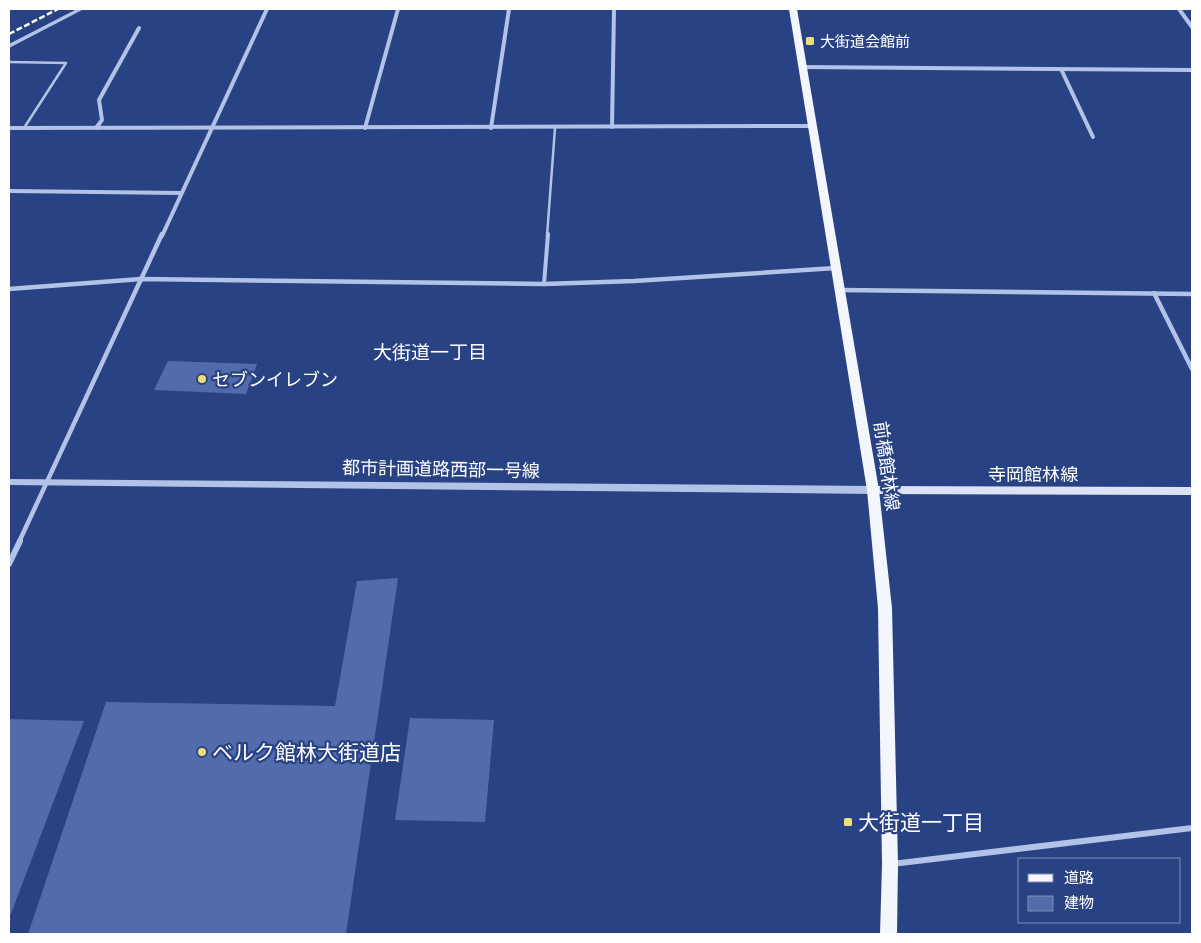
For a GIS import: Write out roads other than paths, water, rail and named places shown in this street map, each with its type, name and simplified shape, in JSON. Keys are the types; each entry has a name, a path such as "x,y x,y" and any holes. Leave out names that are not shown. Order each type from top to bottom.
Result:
{"main road":[{"name":"前橋館林線","path":"793,9 801,67 873,490 885,608 890,864 889,934"},
{"name":"寺岡館林線","path":"873,490 1192,491"}],"street":[{"path":"9,46 81,9"},
{"path":"9,564 267,9"},
{"path":"365,128 398,9"},
{"path":"491,128 509,9"},
{"path":"612,127 614,9"},
{"path":"1179,9 1192,28"},
{"path":"96,128 102,120 99,100 139,28"},
{"path":"801,67 1192,70"},
{"path":"1061,69 1093,138"},
{"path":"9,128 812,126"},
{"path":"9,191 181,193"},
{"path":"9,290 141,279 544,284 634,281 836,268"},
{"path":"840,290 1192,294"},
{"path":"1154,293 1192,369"},
{"name":"都市計画道路西部一号線","path":"9,482 873,490"},
{"path":"890,864 1192,828"}],"lane":[{"path":"9,62 66,63 24,128"},
{"path":"544,284 555,128"}],"railway":[{"path":"9,34 58,9"}],"place":[{"name":"大街道会館前","path":"810,41"},
{"name":"セブンイレブン","path":"202,379"},
{"name":"ベルク館林大街道店","path":"202,752"},
{"name":"大街道一丁目","path":"848,822"}],"district":[{"name":"大街道一丁目","path":"430,352"}]}
